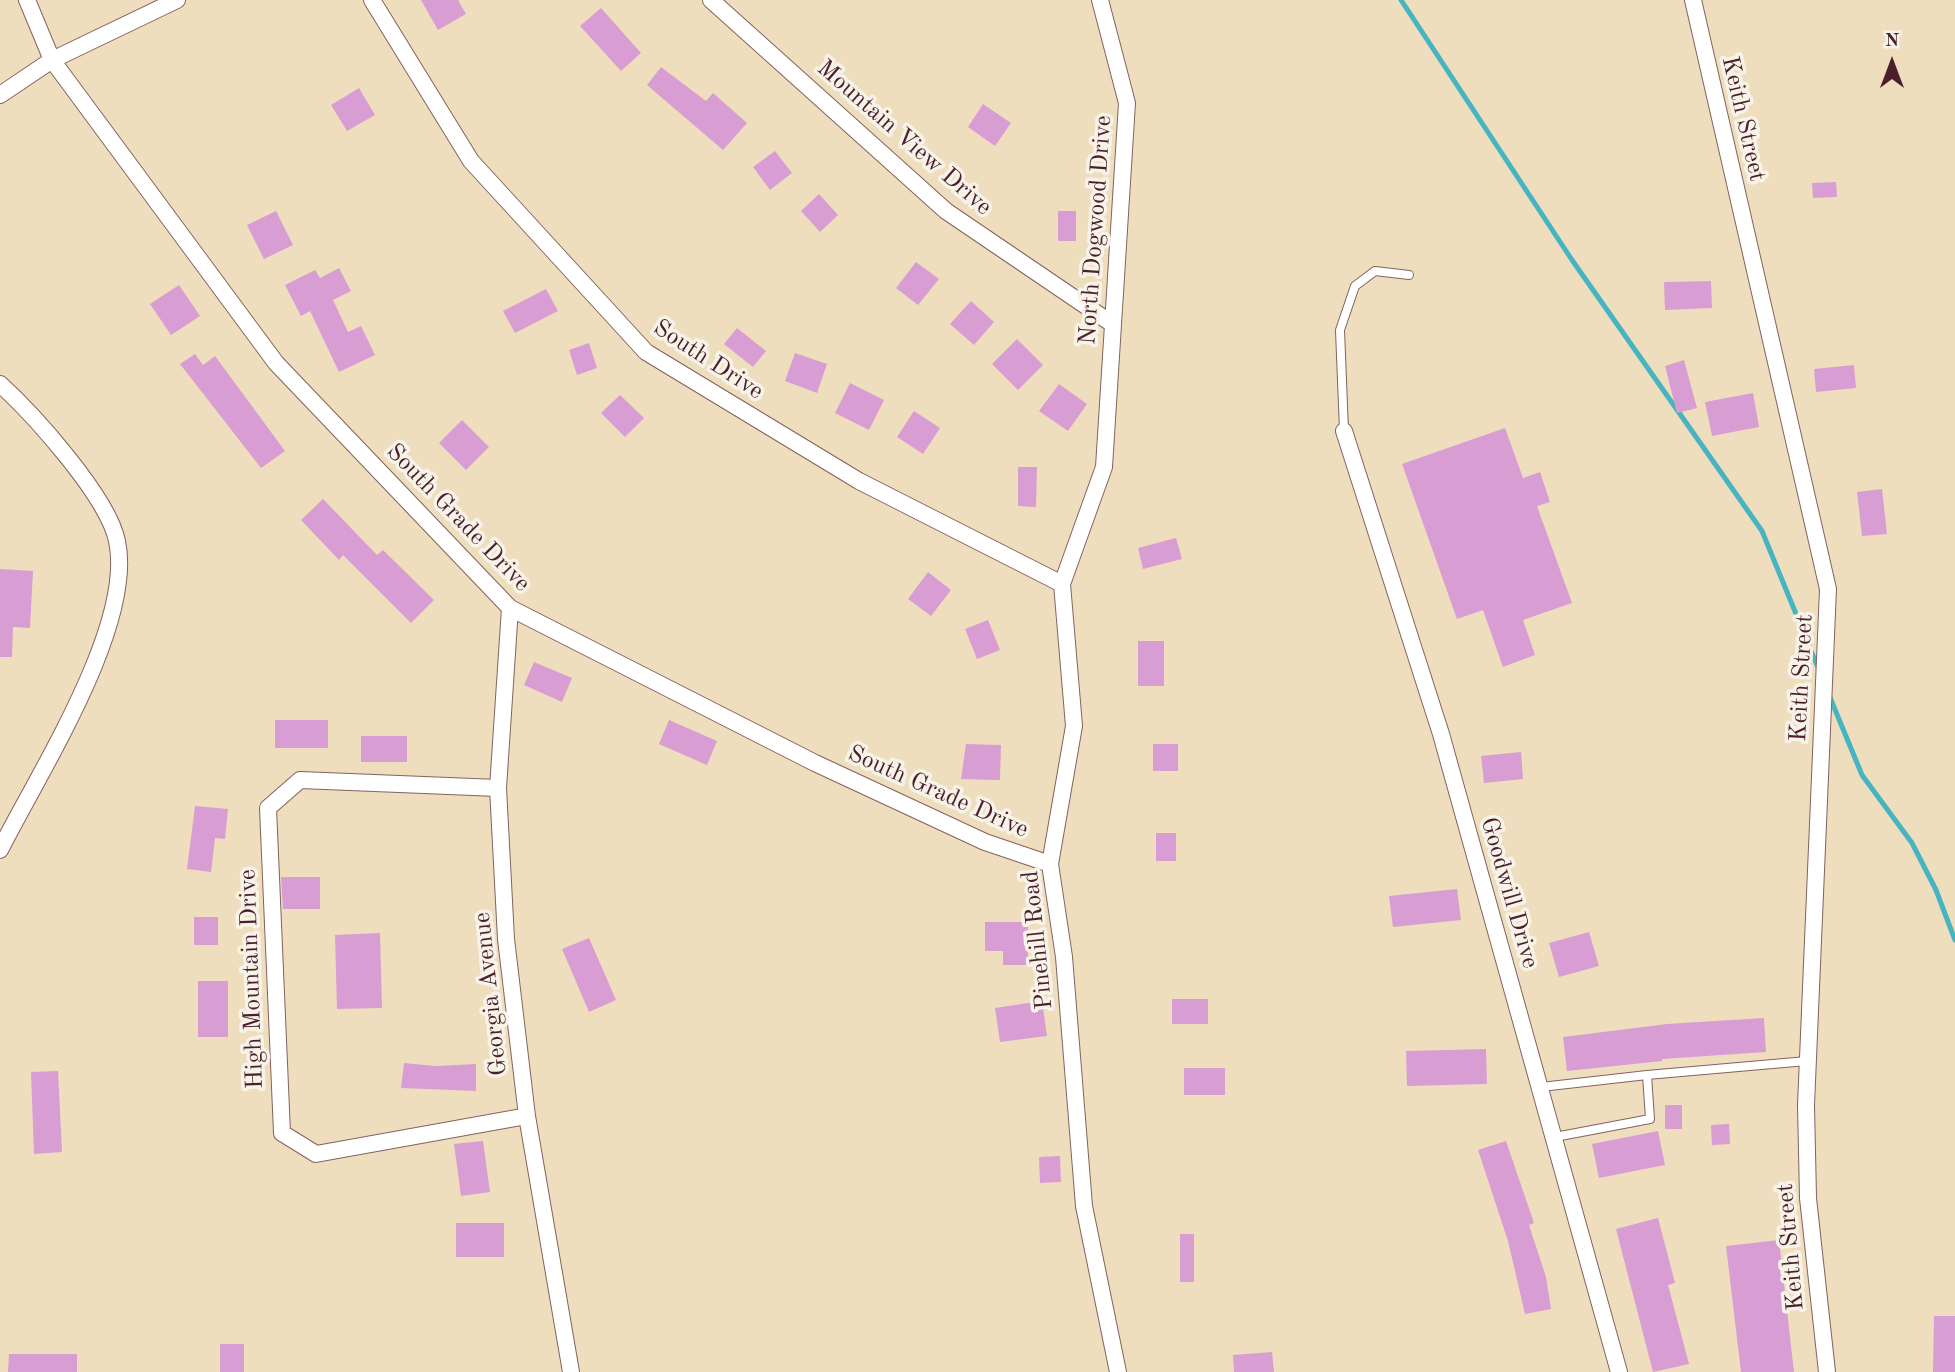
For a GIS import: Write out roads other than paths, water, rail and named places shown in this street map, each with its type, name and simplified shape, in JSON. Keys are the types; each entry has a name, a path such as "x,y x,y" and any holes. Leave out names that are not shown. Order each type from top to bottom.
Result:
{"street":[{"name":"South Grade Drive","path":"27,0 52,60 276,363 510,608 815,763 985,842 1050,864"},
{"path":"0,95 52,60 177,0"},
{"name":"South Drive","path":"372,0 471,160 646,352 859,481 1062,584"},
{"name":"Mountain View Drive","path":"711,0 946,211 1111,323"},
{"name":"North Dogwood Drive","path":"1100,0 1128,103 1111,323 1104,467"},
{"name":"Keith Street","path":"1693,0 1828,589 1807,1060 1808,1198 1827,1372"},
{"path":"0,384 45,429 94,495 108,517 117,539 120,564 118,593 95,666 0,850"},
{"name":"Goodwill Drive","path":"1344,431 1441,734 1619,1372"},
{"name":"Pinehill Road","path":"1104,467 1062,584 1074,726 1050,864 1064,957 1084,1206 1118,1372"},
{"name":"Georgia Avenue","path":"510,608 498,788 506,939 527,1116 571,1372"},
{"name":"High Mountain Drive","path":"498,788 300,780 268,808 282,1133 316,1154 527,1116"}],"lane":[{"path":"1344,431 1340,330 1355,286 1375,271 1409,275"},
{"path":"1541,1087 1807,1060"},
{"path":"1555,1137 1650,1119 1647,1075"}],"waterway":[{"path":"1401,0 1572,260 1762,531 1819,670"},
{"path":"1829,695 1862,775 1912,843 1936,890 1955,940"}]}
